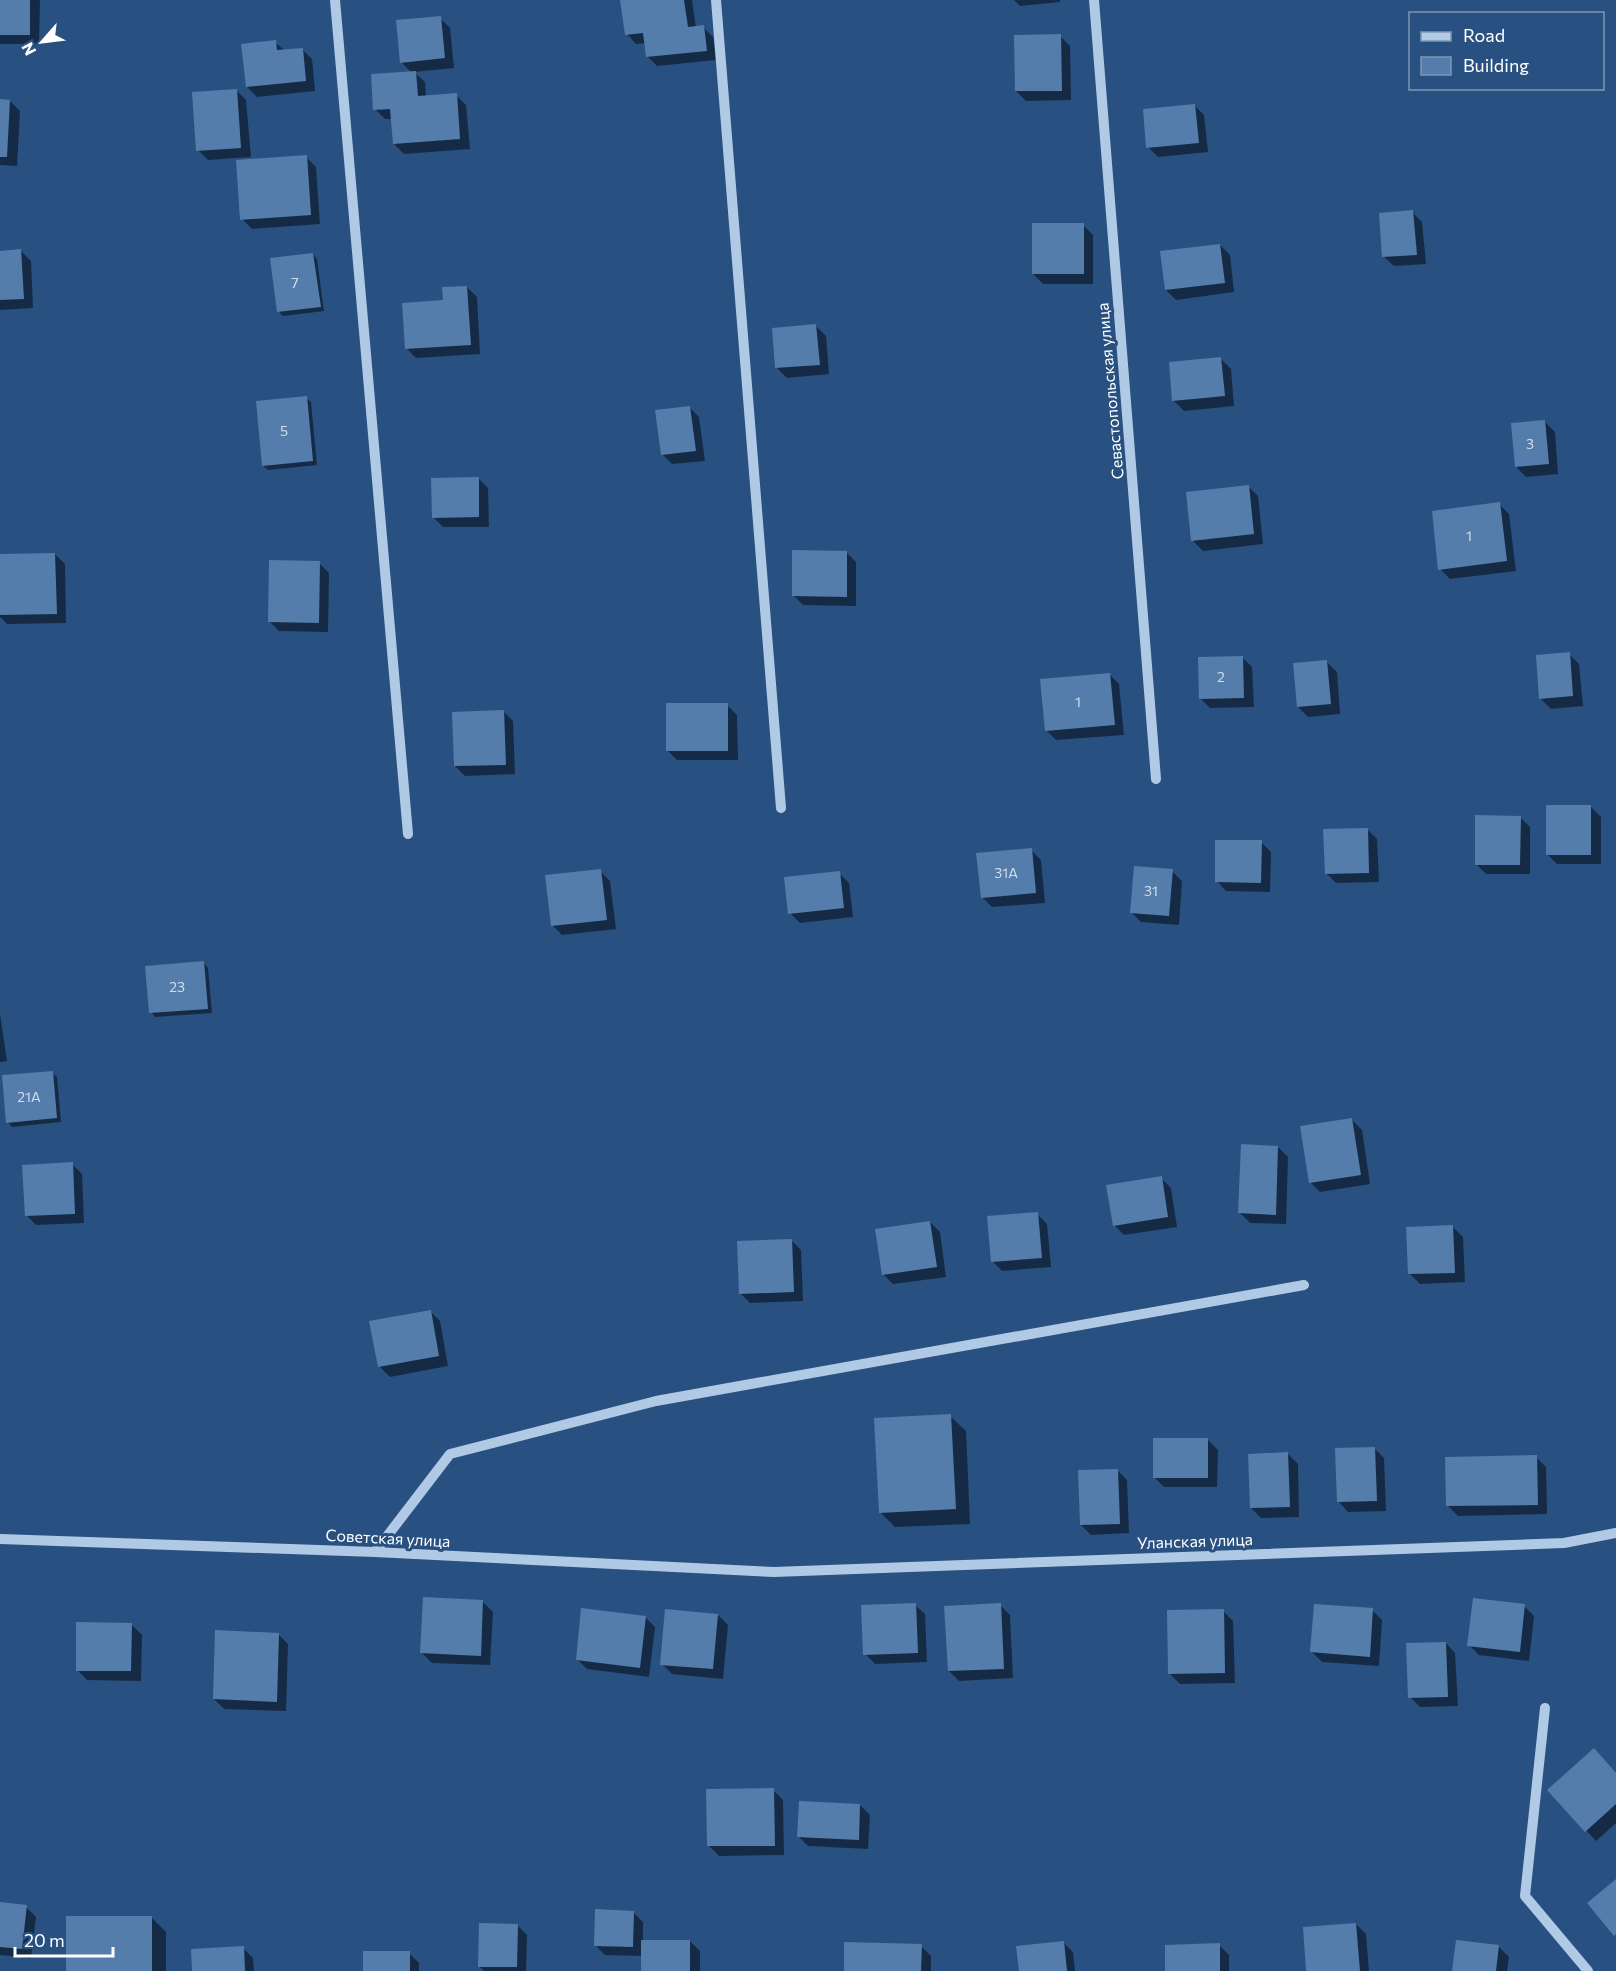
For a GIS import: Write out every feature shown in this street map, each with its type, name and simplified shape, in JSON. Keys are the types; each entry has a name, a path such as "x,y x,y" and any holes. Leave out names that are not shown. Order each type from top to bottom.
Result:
{"street":[{"path":"335,0 408,834"},
{"path":"716,0 781,808"},
{"name":"Севастопольская улица","path":"1094,0 1156,779"},
{"path":"375,1552 450,1454 656,1401 1304,1285"},
{"name":"Уланская улица","path":"774,1572 1564,1543 1616,1533"},
{"name":"Советская улица","path":"0,1539 375,1552 774,1572"},
{"path":"1545,1708 1525,1896 1588,1971"}],"building":[{"path":"0,0 30,0 30,35 0,35"},
{"path":"620,0 684,0 688,27 704,25 707,51 646,57 643,33 625,35"},
{"path":"441,16 445,58 400,63 396,20"},
{"path":"1061,34 1062,91 1015,91 1014,35"},
{"path":"276,40 277,50 303,48 306,81 246,87 241,44"},
{"path":"416,71 418,96 457,93 460,139 393,144 390,109 373,110 371,74"},
{"path":"237,89 241,148 196,151 192,92"},
{"path":"0,99 10,100 7,157 0,157"},
{"path":"1195,104 1199,143 1146,148 1143,109"},
{"path":"307,155 311,215 240,220 236,160"},
{"path":"1413,210 1417,255 1382,257 1379,213"},
{"path":"1032,223 1084,223 1084,274 1032,274"},
{"path":"1220,244 1225,283 1165,290 1160,251"},
{"path":"21,249 24,299 0,300 0,251"},
{"path":"313,253 321,307 277,312 270,258"},
{"path":"467,286 471,345 405,349 402,303 443,300 442,287"},
{"path":"816,324 820,365 775,368 772,328"},
{"path":"1221,357 1225,396 1172,401 1169,362"},
{"path":"307,396 313,461 262,466 256,401"},
{"path":"690,406 696,451 661,455 655,410"},
{"path":"1545,420 1549,464 1515,467 1511,423"},
{"path":"479,477 479,517 432,518 431,478"},
{"path":"1249,485 1254,534 1191,541 1186,492"},
{"path":"1500,502 1507,561 1438,570 1432,511"},
{"path":"792,550 847,551 847,597 792,596"},
{"path":"55,553 57,614 0,615 0,554"},
{"path":"269,560 320,561 319,623 268,622"},
{"path":"1570,652 1573,696 1539,699 1536,655"},
{"path":"1243,656 1244,698 1199,699 1198,657"},
{"path":"1327,660 1331,704 1297,707 1293,663"},
{"path":"1110,673 1115,725 1045,731 1040,679"},
{"path":"666,703 728,703 728,751 666,751"},
{"path":"504,710 506,765 454,766 452,712"},
{"path":"1546,805 1591,805 1591,855 1546,855"},
{"path":"1475,815 1521,816 1520,865 1475,865"},
{"path":"1368,828 1369,873 1325,874 1323,829"},
{"path":"1215,840 1262,840 1261,883 1215,882"},
{"path":"1032,848 1036,893 981,898 976,853"},
{"path":"1134,866 1173,869 1169,916 1130,913"},
{"path":"601,869 607,920 551,926 545,875"},
{"path":"840,871 844,908 788,914 784,877"},
{"path":"204,961 208,1009 149,1013 145,966"},
{"path":"53,1071 57,1118 6,1123 2,1075"},
{"path":"1352,1118 1361,1175 1309,1183 1300,1126"},
{"path":"1241,1144 1278,1146 1276,1215 1238,1213"},
{"path":"73,1162 75,1214 25,1216 22,1165"},
{"path":"1162,1176 1168,1217 1113,1226 1106,1185"},
{"path":"1038,1212 1042,1258 991,1262 987,1216"},
{"path":"930,1221 937,1267 882,1275 875,1229"},
{"path":"1453,1225 1455,1273 1408,1274 1406,1227"},
{"path":"792,1239 794,1292 739,1294 737,1241"},
{"path":"431,1310 439,1356 378,1367 369,1321"},
{"path":"951,1414 956,1509 879,1513 874,1418"},
{"path":"1153,1438 1208,1438 1208,1478 1153,1478"},
{"path":"1375,1447 1377,1501 1337,1502 1335,1448"},
{"path":"1288,1452 1290,1507 1250,1508 1248,1454"},
{"path":"1537,1455 1538,1505 1446,1506 1445,1457"},
{"path":"1118,1469 1120,1524 1080,1525 1078,1470"},
{"path":"423,1597 483,1600 481,1656 420,1653"},
{"path":"1473,1598 1525,1604 1520,1652 1467,1646"},
{"path":"916,1603 918,1653 863,1655 861,1605"},
{"path":"1001,1603 1004,1669 948,1671 944,1606"},
{"path":"1314,1604 1373,1608 1370,1657 1310,1652"},
{"path":"581,1608 646,1616 640,1668 576,1660"},
{"path":"665,1609 718,1614 713,1669 660,1665"},
{"path":"1224,1609 1225,1673 1168,1674 1167,1610"},
{"path":"76,1622 132,1623 131,1671 76,1671"},
{"path":"215,1630 279,1633 277,1702 213,1699"},
{"path":"1446,1642 1448,1697 1408,1698 1406,1643"},
{"path":"1594,1748 1616,1773 1616,1804 1585,1832 1547,1790"},
{"path":"774,1788 775,1846 707,1846 706,1789"},
{"path":"799,1801 860,1804 859,1840 797,1837"},
{"path":"1616,1879 1616,1934 1614,1936 1587,1903"},
{"path":"0,1902 27,1905 22,1949 0,1947"},
{"path":"595,1909 634,1911 633,1947 594,1946"},
{"path":"66,1916 152,1916 152,1971 66,1971"},
{"path":"479,1923 518,1924 517,1967 478,1967"},
{"path":"1356,1923 1360,1971 1306,1971 1303,1927"},
{"path":"641,1940 690,1940 690,1971 641,1971"},
{"path":"1456,1940 1499,1945 1496,1971 1452,1971"},
{"path":"1064,1941 1067,1971 1019,1971 1016,1946"},
{"path":"844,1942 922,1944 921,1971 844,1971"},
{"path":"1220,1943 1220,1971 1165,1971 1165,1945"},
{"path":"244,1946 245,1971 192,1971 191,1949"},
{"path":"363,1951 410,1951 410,1971 363,1971"}]}
